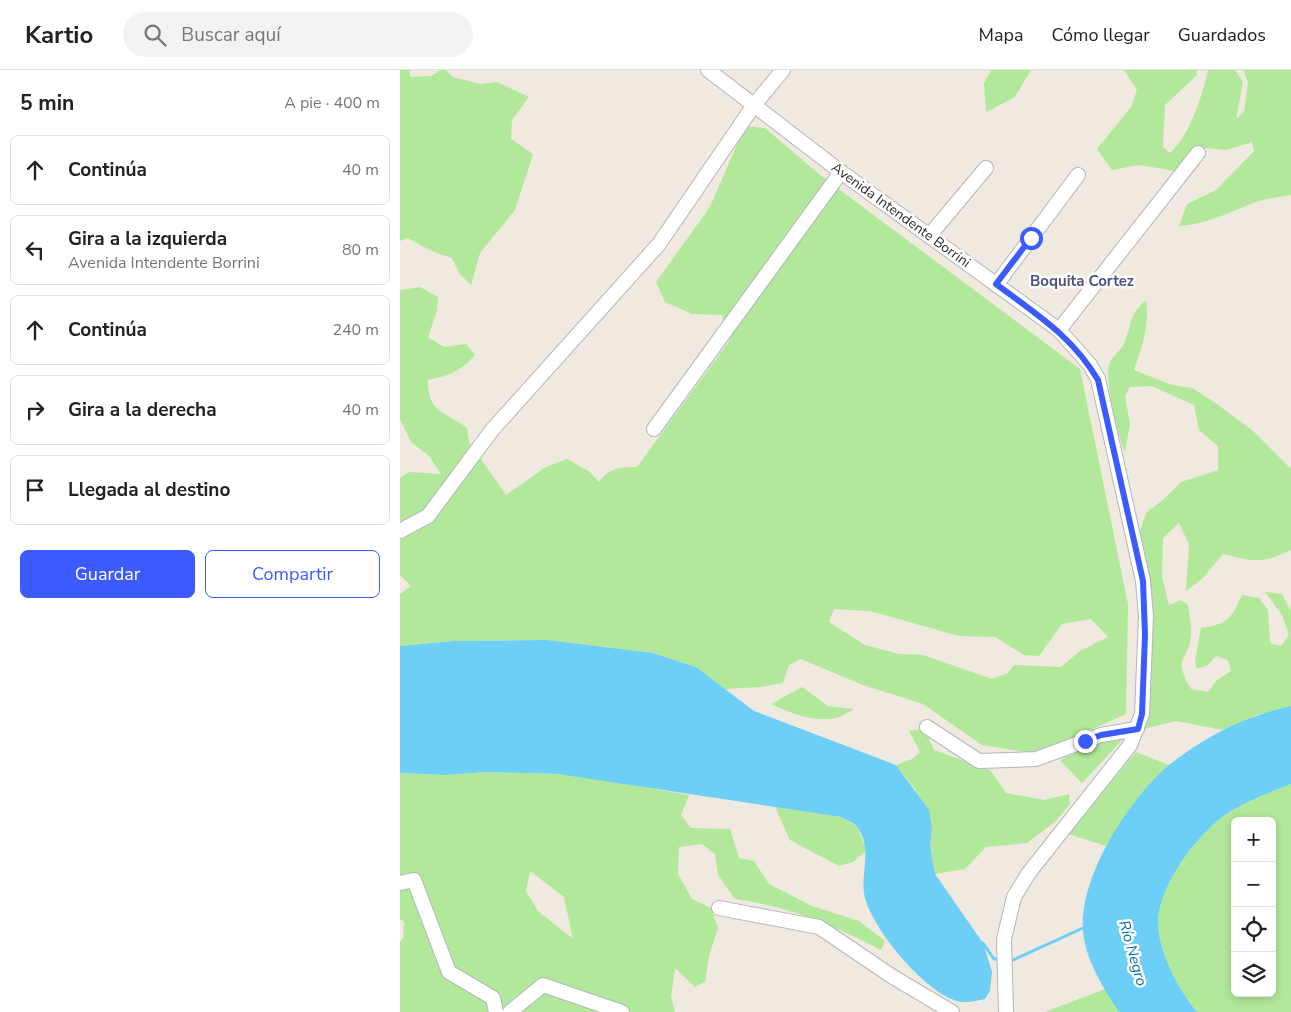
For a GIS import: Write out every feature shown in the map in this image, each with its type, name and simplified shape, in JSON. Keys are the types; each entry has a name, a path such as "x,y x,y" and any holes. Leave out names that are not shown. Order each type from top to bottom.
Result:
{"street":[{"name":"Avenida Intendente Borrini","path":"708,70 841,172 1059,330 1090,365 1098,380 1143,581 1145,625 1142,714 1138,729 1130,745 1028,874 1014,897 1004,939 1006,1012"},
{"path":"400,531 428,516 492,430 659,244 754,105 783,70"},
{"path":"1059,330 1198,153"},
{"path":"929,236 986,168"},
{"path":"654,429 841,172"},
{"path":"996,284 1078,175"},
{"path":"927,727 979,761 1036,759 1101,735 1138,729"},
{"path":"400,883 414,880 449,972 494,998 496,1012"},
{"path":"719,908 820,927 894,977 952,1012"},
{"path":"510,1012 543,985 622,1012"}],"green space":[{"path":"400,70 410,70 410,77 431,76 441,70 446,70 453,77 480,84 497,82 529,97 512,120 511,139 533,154 515,210 480,253 471,285 459,273 452,258 434,252 407,238 400,241"},
{"path":"991,70 1031,70 1015,97 986,112 984,83"},
{"path":"1124,70 1197,70 1197,75 1165,105 1163,147 1170,153 1177,146 1189,126 1199,103 1208,70 1235,70 1243,82 1236,119 1244,112 1248,82 1243,70 1291,70 1291,195 1253,203 1208,220 1179,226 1187,204 1216,190 1254,151 1252,142 1227,150 1206,148 1175,171 1139,165 1112,170 1097,149 1131,107 1137,90"},
{"path":"745,126 765,128 820,175 1080,369 1128,604 1126,714 1038,754 982,745 923,704 863,685 801,659 789,665 783,683 761,687 725,689 696,667 653,653 547,640 454,641 400,646 400,594 411,586 400,575 400,478 409,472 441,474 429,456 411,442 400,419 400,290 420,287 438,297 437,311 428,337 444,347 466,344 475,355 454,372 428,380 429,391 431,399 438,410 467,428 469,442 506,495 546,467 567,459 590,472 599,482 603,477 616,469 637,467 730,340 722,315 692,314 665,302 656,282 710,207","holes":["834,609 870,611 959,636 995,637 1024,655 1039,656 1062,624 1091,619 1108,637 1080,651 1061,667 1014,665 1008,673 992,679 923,655 899,654 865,645 829,622"]},
{"path":"1146,300 1146,327 1134,370 1172,385 1192,388 1252,430 1291,469 1291,550 1265,560 1242,559 1223,554 1202,579 1186,591 1189,544 1179,523 1163,538 1162,577 1169,605 1181,600 1188,605 1191,637 1182,661 1182,670 1191,689 1208,692 1217,680 1231,671 1228,660 1216,656 1208,665 1197,669 1195,661 1201,628 1217,625 1228,619 1235,610 1242,595 1259,598 1268,610 1270,643 1281,646 1289,635 1282,615 1265,592 1282,594 1291,611 1291,706 1257,715 1223,730 1176,721 1144,729 1148,579 1140,531 1146,513 1181,482 1218,470 1218,446 1199,430 1194,405 1152,386 1130,387 1125,396 1130,424 1125,452 1112,409 1108,373 1109,365 1123,346 1136,311"},
{"path":"802,687 828,706 854,709 836,718 820,719 794,714 771,704"},
{"path":"920,729 928,737 934,750 990,770 1006,793 1045,800 1069,794 1070,804 1056,821 1027,843 986,847 965,869 935,874 930,845 932,830 915,789 896,765 912,759 920,752 909,731"},
{"path":"1105,738 1123,739 1082,783 1060,760"},
{"path":"1136,752 1169,765 1134,803 1106,846 1068,834"},
{"path":"486,772 558,774 689,795 681,815 691,828 730,829 739,858 754,861 769,884 812,906 859,921 885,941 881,950 846,932 810,918 774,906 735,899 718,875 715,854 702,844 679,847 678,874 692,899 711,908 718,928 709,956 705,982 695,987 675,968 671,997 675,1012 400,1012 400,942 403,938 404,922 400,919 400,773 445,775","holes":["530,871 564,897 573,939 538,911 526,891"]},
{"path":"1291,784 1291,1012 1197,1012 1183,993 1166,958 1159,934 1160,908 1172,877 1202,835 1225,815 1257,798"},
{"path":"775,807 841,817 857,827 867,850 853,862 839,866 790,840"},
{"path":"1105,989 1119,1012 1045,1012"}],"water":[{"path":"547,640 653,653 696,667 754,711 896,765 929,810 932,830 930,845 935,874 983,943 992,972 990,991 985,999 961,1002 942,994 915,972 889,942 878,926 865,898 865,844 862,835 856,826 841,817 558,774 486,772 445,775 400,773 400,646 454,641"},
{"name":"Río Negro","path":"1291,706 1291,784 1240,806 1225,815 1202,835 1172,877 1160,908 1159,934 1166,958 1183,993 1197,1012 1119,1012 1101,983 1091,962 1084,940 1083,929 1084,908 1090,885 1098,862 1110,840 1138,797 1169,765 1182,755 1211,736 1242,721"}],"waterway":[{"path":"1008,960 1013,960 1083,928"},
{"path":"983,943 994,959 1002,959"}],"district":[{"name":"Boquita Cortez","path":"1082,281"}],"route":[{"path":"1031,238 996,284 1059,330 1090,365 1098,380 1143,581 1146,616 1142,714 1138,729 1101,735 1085,741"}]}
